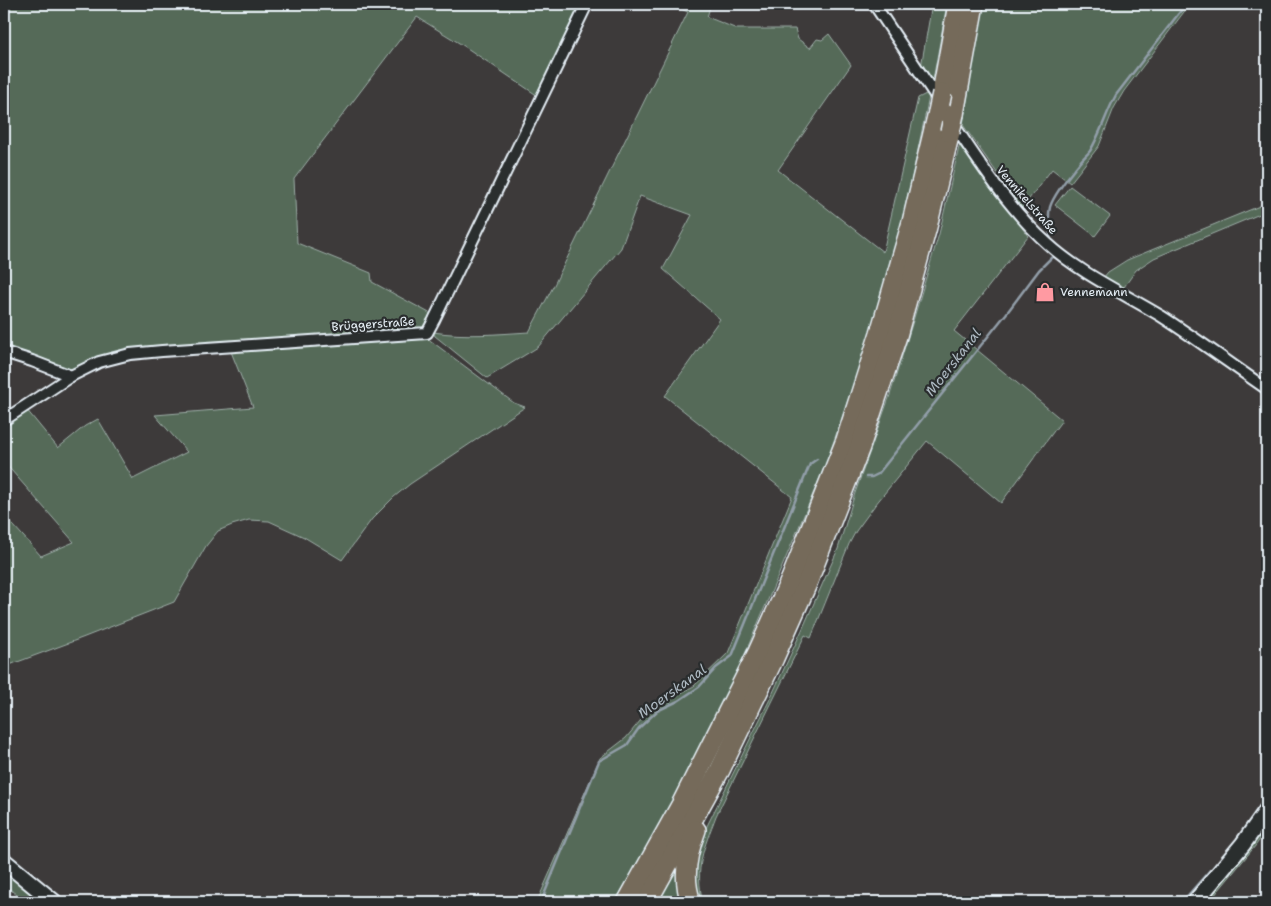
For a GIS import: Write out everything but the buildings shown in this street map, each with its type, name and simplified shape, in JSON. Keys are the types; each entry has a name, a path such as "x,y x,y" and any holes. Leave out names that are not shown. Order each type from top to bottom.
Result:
{"highway":[{"path":"647,902 720,770 774,658 806,586 860,447 897,336 927,227 950,132 942,94 958,4"},
{"path":"627,902 681,805 758,652 791,580 846,440 946,113 974,4"},
{"path":"690,902 686,880 689,852 720,770"}],"main road":[{"path":"1195,902 1243,844 1267,810"},
{"path":"4,860 54,902"}],"street":[{"name":"Brüggerstraße","path":"4,420 72,376 99,362 130,354 427,332 587,4"},
{"name":"Vennikelstraße","path":"874,4 985,171 1003,195 1038,234 1059,254 1077,267 1162,317 1267,389"},
{"path":"4,352 32,360 72,376"}],"green space":[{"path":"14,4 583,4 538,96 417,17 294,179 297,243 371,273 372,282 433,315 425,326 410,331 130,350 72,373 4,349 4,17"},
{"path":"668,4 711,4 707,17 737,29 795,29 798,39 810,48 817,39 822,40 829,34 851,65 778,170 883,252 918,98 930,92 891,266 860,365 827,461 733,682 664,818 615,902 537,902 600,758 626,738 650,709 694,686 728,653 792,497 665,396 720,319 663,269 692,215 640,196 621,248 538,347 487,378 435,336 433,332 469,335 529,332 688,12"},
{"path":"932,4 947,4 932,85 921,67"},
{"path":"982,4 1190,4 1124,91 1114,108 1099,146 1070,183 1052,169 1022,208 963,125"},
{"path":"960,143 1028,236 954,331 1062,420 1001,503 927,441 875,505 849,544 811,638 805,635 716,816 704,848 700,868 700,890 703,902 697,902 692,874 702,836 770,699 838,549 913,321 939,234"},
{"path":"1070,186 1110,216 1095,236 1055,205"},
{"path":"1267,203 1267,211 1154,258 1136,270 1122,290 1103,278 1108,272 1127,260"},
{"path":"427,338 514,403 525,407 410,484 394,497 372,519 342,560 304,537 269,521 249,520 232,525 218,531 206,546 174,602 4,667 4,608 7,606 4,599 4,515 41,556 74,542 4,462 4,424 26,409 58,448 85,426 98,419 133,479 187,452 155,415 253,407 230,349"},
{"path":"1267,819 1267,829 1256,845 1209,902 1202,902"},
{"path":"684,853 687,902 657,902"},
{"path":"4,871 41,902 25,902 4,884"}],"waterway":[{"name":"Moerskanal","path":"1051,242 1049,216 1050,207 1055,196 1090,151 1116,95 1186,4"},
{"name":"Moerskanal","path":"866,477 878,474 1039,270 1054,255"},
{"name":"Moerskanal","path":"541,902 599,761 627,745 639,728 657,711 678,701 699,687 716,668 732,656 810,464 817,459"},
{"path":"1182,902 1210,870"}],"place":[{"name":"Vennemann","path":"1045,292"}]}
